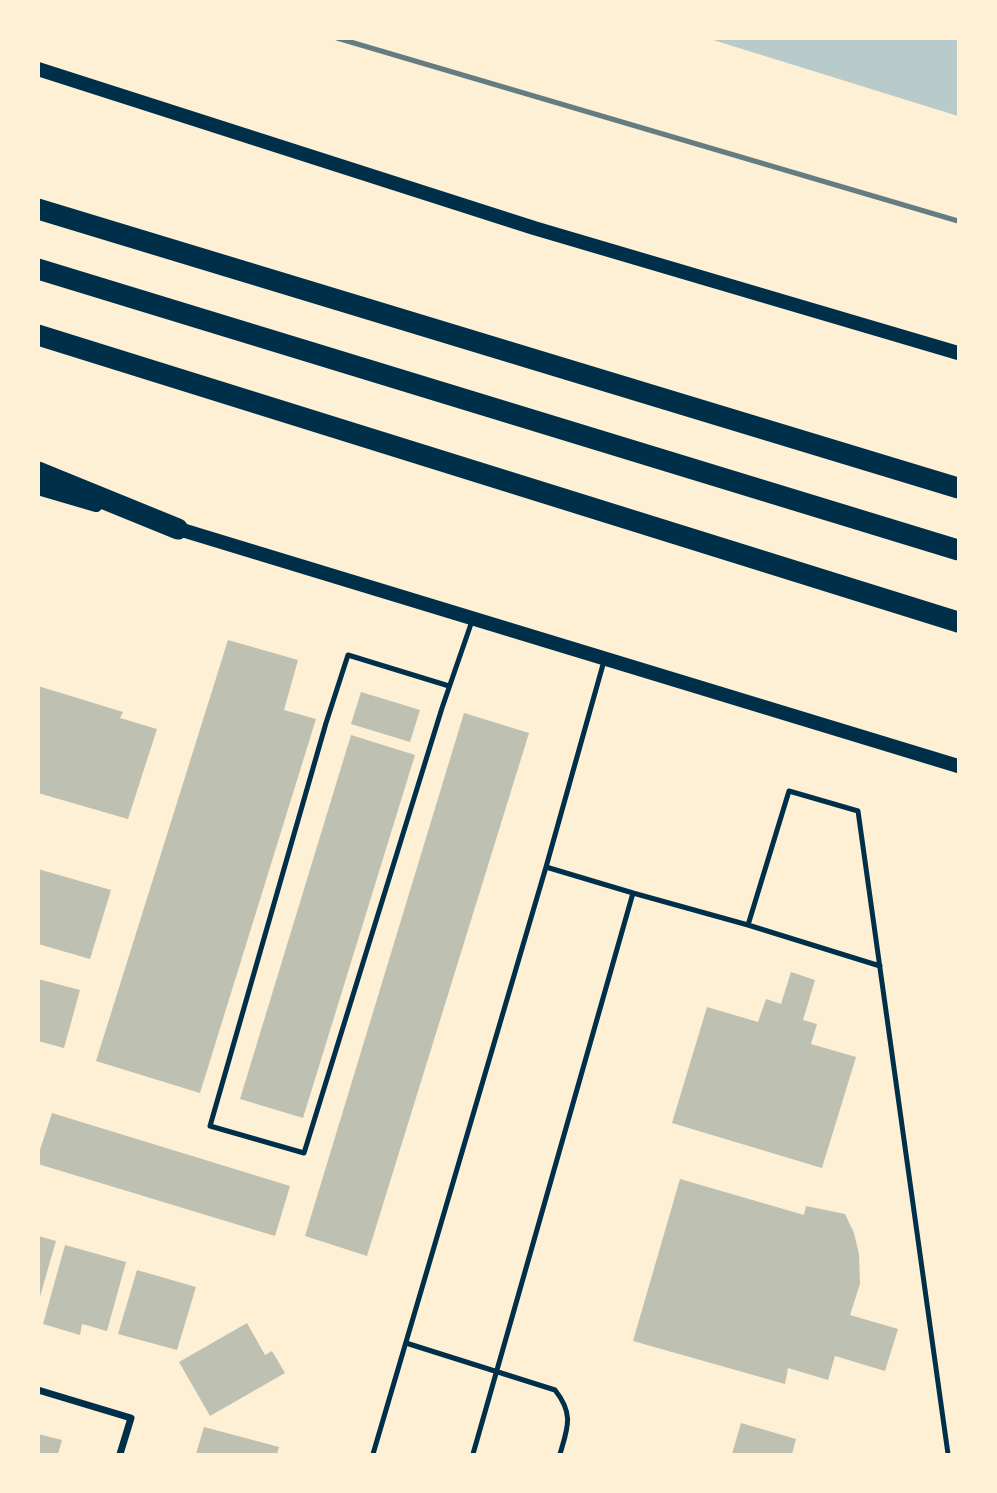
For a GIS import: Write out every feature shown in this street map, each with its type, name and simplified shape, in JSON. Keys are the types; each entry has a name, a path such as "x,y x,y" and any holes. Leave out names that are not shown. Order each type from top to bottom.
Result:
{"highway":[{"path":"38,209 958,488"},
{"path":"38,269 958,550"},
{"path":"38,335 958,622"},
{"path":"38,472 178,529"}],"main road":[{"path":"38,69 534,228 958,353"},
{"path":"38,488 951,764"}],"street":[{"path":"38,1390 131,1418 120,1454"}],"lane":[{"path":"449,686 348,655 210,1126 304,1153 449,686 473,618"},
{"path":"373,1454 605,658"},
{"path":"748,925 789,790 858,811 948,1454"},
{"path":"546,867 880,966"},
{"path":"473,1454 633,892"},
{"path":"406,1343 555,1390 566,1405 567,1413 560,1454"}],"shaded area":[{"path":"710,39 958,39 958,116"}],"building":[{"path":"228,640 298,660 284,710 316,719 200,1093 96,1061"},
{"path":"38,686 123,712 120,718 157,729 128,819 38,793"},
{"path":"361,692 420,710 410,742 351,724"},
{"path":"464,713 529,733 367,1256 305,1236"},
{"path":"351,735 415,755 303,1118 240,1099"},
{"path":"38,869 111,890 90,959 38,944"},
{"path":"791,972 815,980 803,1020 817,1024 811,1044 856,1057 822,1168 672,1123 707,1007 758,1022 766,999 781,1004"},
{"path":"38,979 80,990 64,1048 38,1041"},
{"path":"52,1113 290,1186 275,1236 38,1164 38,1156"},
{"path":"680,1179 804,1215 806,1206 845,1214 854,1233 859,1254 860,1284 850,1315 898,1329 885,1371 835,1356 828,1380 788,1368 785,1384 633,1341"},
{"path":"38,1236 56,1241 39,1300 38,1300"},
{"path":"65,1245 126,1262 107,1331 82,1324 80,1335 43,1324"},
{"path":"137,1270 196,1287 177,1350 118,1334"},
{"path":"247,1323 265,1355 272,1351 285,1373 210,1416 179,1362"},
{"path":"741,1423 796,1439 792,1454 732,1454"},
{"path":"204,1427 279,1447 277,1454 196,1454"},
{"path":"38,1434 62,1440 58,1454 38,1454"}],"railway":[{"path":"337,38 958,221"}]}
